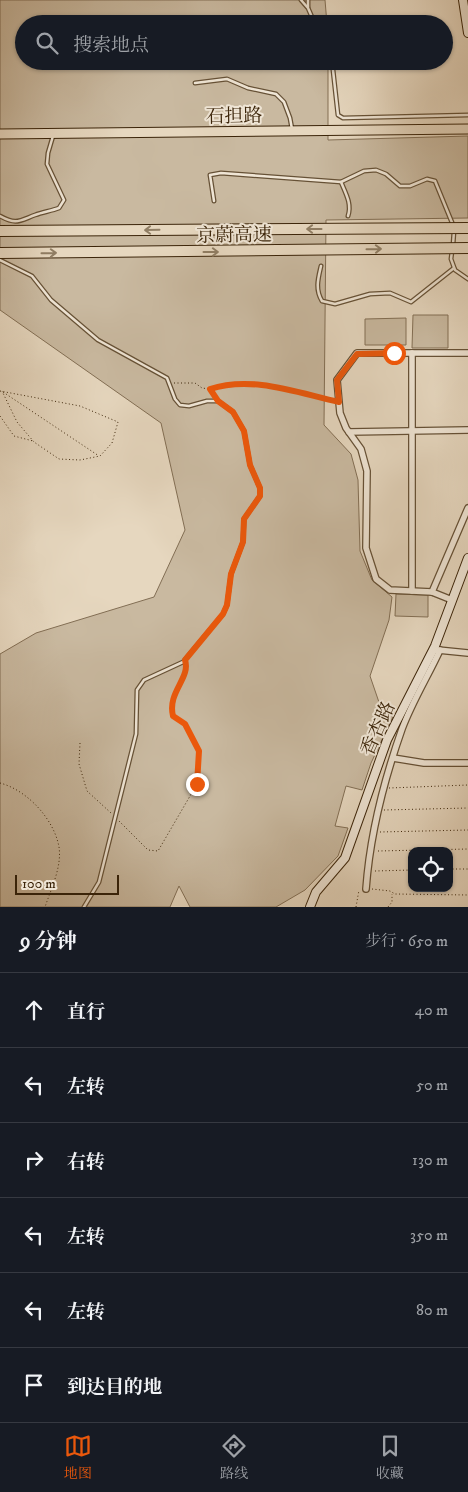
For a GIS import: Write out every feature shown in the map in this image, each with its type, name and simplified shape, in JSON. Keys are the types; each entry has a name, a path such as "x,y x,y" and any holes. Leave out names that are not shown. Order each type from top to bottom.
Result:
{"highway":[{"name":"京蔚高速","path":"0,231 468,228"},
{"name":"京蔚高速","path":"0,253 468,248"}],"main road":[{"name":"石担路","path":"0,134 468,129"}],"street":[{"path":"463,0 468,33"},
{"path":"412,353 412,591"},
{"path":"452,600 432,592 390,590 376,579 366,548 367,471 360,449 340,413 337,380 357,354 468,353"},
{"path":"349,432 468,430"},
{"path":"432,592 468,508"},
{"name":"香杏路","path":"310,907 316,892 345,858 387,740 437,650 452,600 468,558"},
{"path":"366,888 370,851 384,788 403,728 437,650 468,653"},
{"path":"393,758 424,763 468,763"}],"lane":[{"path":"300,0 308,8 311,15"},
{"path":"308,0 308,8"},
{"path":"333,70 338,115 343,118 468,115"},
{"path":"195,82 226,79 248,88 276,94 284,102 290,118 292,131"},
{"path":"0,216 9,221 19,222 37,214 59,208 64,200 47,164 48,153 54,134"},
{"path":"214,201 210,175 220,173 341,182 364,171 376,170 386,174 400,186 410,186 427,179 435,181 453,222 454,235 451,259 454,268 468,279"},
{"path":"341,182 348,198 350,209 348,216"},
{"path":"0,260 32,276 51,300 98,340 167,378 174,399 180,405 189,406 207,401 218,401 233,412 244,431 250,465 260,488 260,496 244,519 243,542 231,574 227,605 223,614 185,660 144,680 137,690 136,734 98,882 84,907"},
{"path":"321,266 317,284 318,295 322,301 335,304 370,294 390,294 411,302 454,268"}],"path":[{"path":"169,383 195,383 202,388 210,389 231,385 272,385 339,402"},
{"path":"210,389 218,401"},
{"path":"1,391 80,406 118,422 112,443 100,456 80,460 59,459 34,442 17,422 1,391"},
{"path":"1,391 100,456"},
{"path":"0,416 14,436 34,442"},
{"path":"80,743 79,764 87,791 148,850 158,851 197,784 199,751 185,724 173,716 171,707 175,692 186,671 185,660"},
{"path":"0,783 11,786 35,805 52,828 59,848 56,878 45,907"},
{"path":"384,788 468,785"},
{"path":"379,810 468,808"},
{"path":"374,832 468,830"},
{"path":"370,851 468,849"},
{"path":"453,869 468,869"},
{"path":"367,872 408,870"},
{"path":"356,907 360,889 366,888 395,894 468,895"},
{"path":"388,907 392,902 392,892"}],"shaded area":[{"path":"0,0 325,0 326,15 15,15 15,70 328,70 328,140 468,136 468,218 326,220 324,425 351,454 358,480 360,551 372,580 392,597 389,620 370,676 382,711 393,717 371,763 362,790 346,786 335,826 348,828 338,856 305,890 276,907 190,907 179,886 170,907 0,907 0,654 36,633 154,597 185,530 161,423 0,310"},
{"path":"413,315 448,315 448,348 412,348"},
{"path":"406,318 406,345 365,345 365,319"},
{"path":"396,594 428,595 428,617 395,616"}],"route":[{"path":"197,784 199,751 185,724 173,716 171,707 175,692 186,671 185,660 223,614 227,605 234,561 243,542 242,529 244,519 260,496 260,488 250,465 244,431 233,412 222,402 218,401 210,389 231,385 272,385 339,402 337,380 357,354 394,353"}]}
